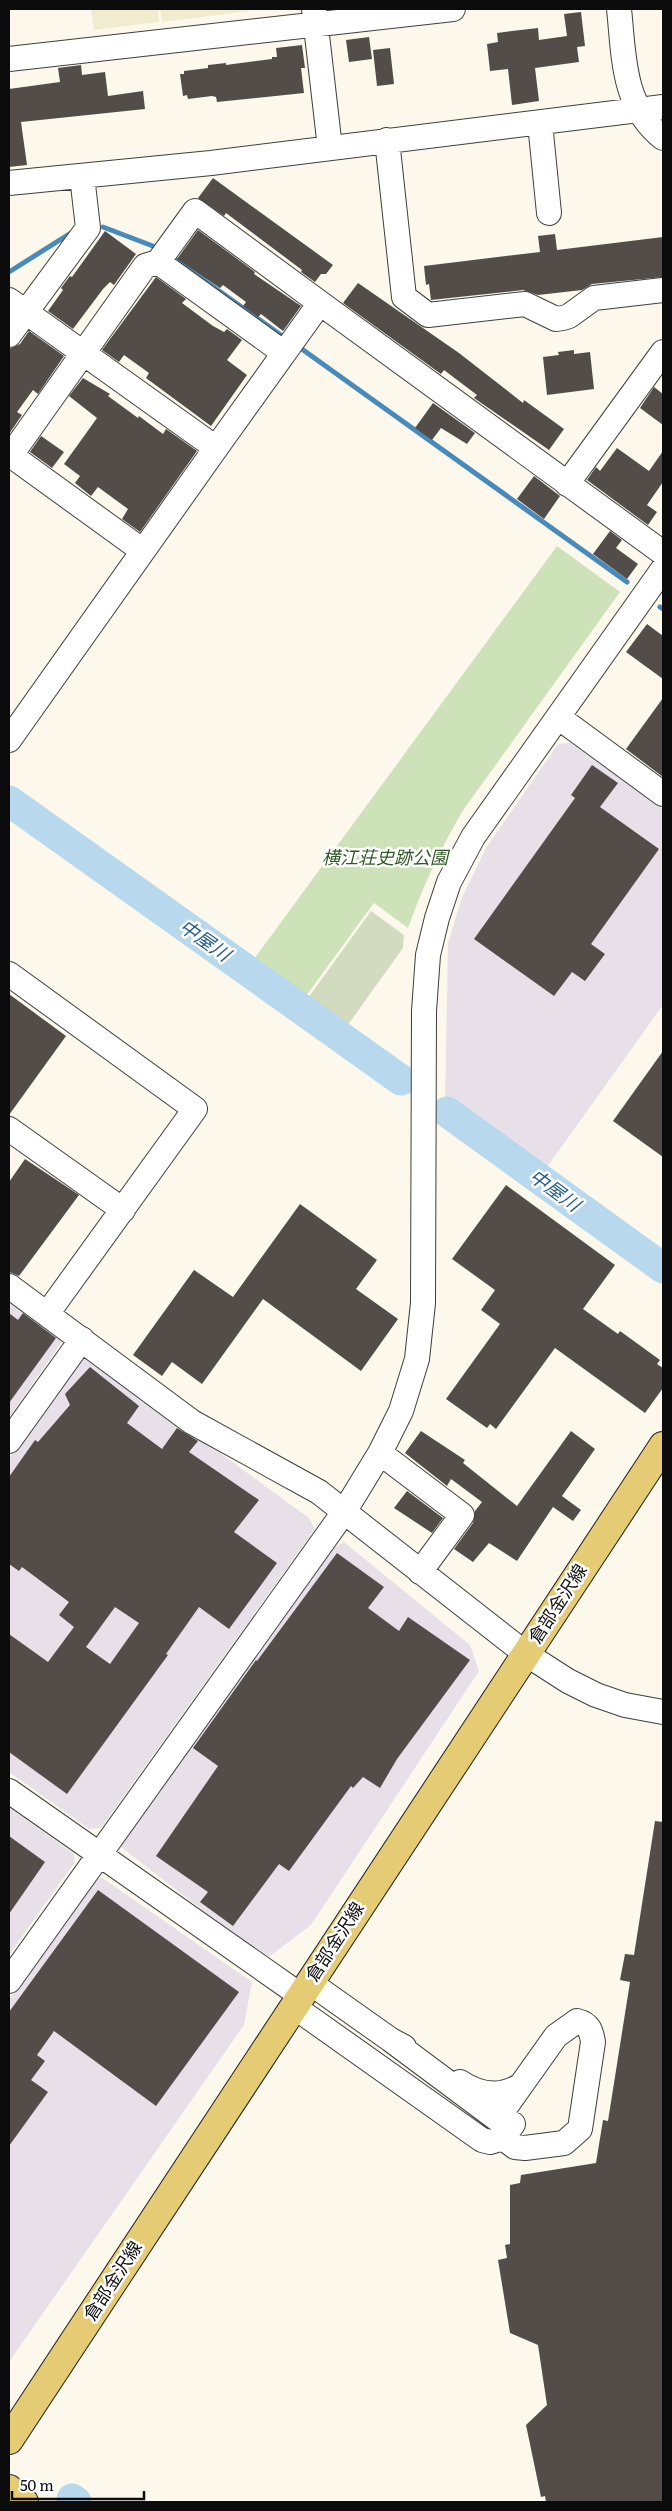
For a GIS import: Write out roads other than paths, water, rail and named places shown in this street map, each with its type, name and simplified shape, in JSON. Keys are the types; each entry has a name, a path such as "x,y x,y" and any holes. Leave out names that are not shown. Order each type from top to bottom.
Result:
{"main road":[{"name":"倉部金沢線","path":"9,2440 663,1446"},
{"path":"9,2489 24,2502"}],"street":[{"path":"9,59 315,16 453,9"},
{"path":"619,9 626,78 631,96 647,122 663,138"},
{"path":"315,16 330,148"},
{"path":"9,183 211,164 387,140 663,107"},
{"path":"540,123 549,213"},
{"path":"387,140 404,297 428,315 526,304 556,319 570,316 594,298 663,290"},
{"path":"9,335 17,306 88,228 82,176"},
{"path":"142,551 10,455 145,266 158,262 195,211 663,553"},
{"path":"158,262 284,353"},
{"path":"9,740 320,303"},
{"path":"17,306 216,448"},
{"path":"567,484 663,352"},
{"path":"9,1981 344,1512 380,1453 401,1411 418,1350 423,1303 424,1011 428,956 436,918 449,882 473,837 663,569"},
{"path":"558,717 663,794"},
{"path":"9,974 195,1109 47,1314"},
{"path":"9,1129 123,1210"},
{"path":"9,1286 192,1422 318,1492 526,1654 568,1681 596,1695 624,1705 663,1712"},
{"path":"9,1441 82,1339"},
{"path":"380,1453 462,1515 420,1572"},
{"path":"9,1791 98,1856 300,1995 482,2140 490,2142 503,2138 565,2046 577,2022"},
{"path":"300,1995 390,2040 497,2119 556,2036 577,2022 586,2024 591,2031 593,2042 580,2129 564,2143 525,2148 515,2147 503,2138"}],"waterway":[{"path":"103,227 158,248"},
{"path":"9,272 74,231"},
{"path":"173,258 285,338"},
{"path":"299,347 627,582"},
{"name":"中屋川","path":"9,801 401,1080"},
{"name":"中屋川","path":"447,1112 663,1268"},
{"path":"72,2499 76,2502"}],"park label":[{"name":"横江荘史跡公園","path":"385,858"}]}
